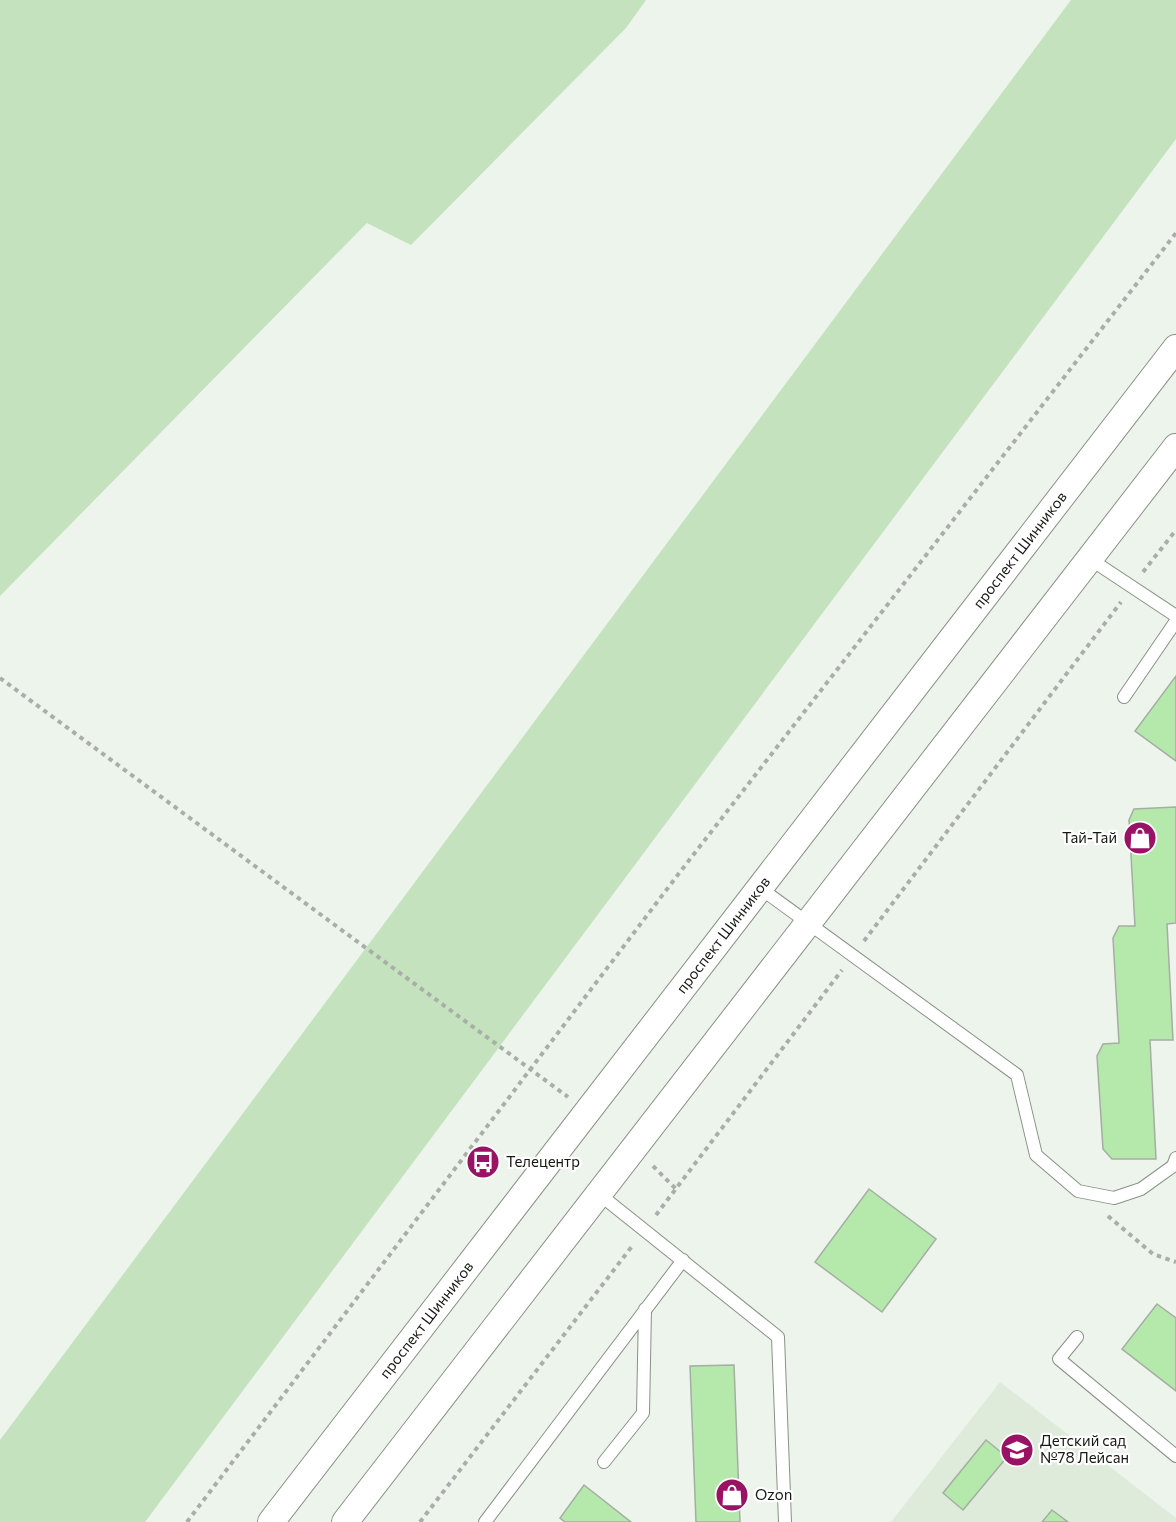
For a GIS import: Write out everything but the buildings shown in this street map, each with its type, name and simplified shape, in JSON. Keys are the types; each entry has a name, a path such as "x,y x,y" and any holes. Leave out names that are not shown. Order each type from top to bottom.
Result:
{"street":[{"name":"проспект Шинников","path":"271,1522 1176,348"},
{"path":"345,1522 1176,447"}],"lane":[{"path":"1090,559 1176,616"},
{"path":"1124,697 1176,621"},
{"path":"760,888 1017,1075 1036,1155 1078,1191 1114,1198 1141,1189 1173,1166 1176,1158"},
{"path":"599,1194 778,1337 785,1522"},
{"path":"485,1522 683,1260"},
{"path":"604,1462 643,1413 645,1309"},
{"path":"1077,1337 1059,1359 1176,1456"}],"path":[{"path":"186,1522 680,872 1176,233"},
{"path":"420,1522 1176,530"},
{"path":"0,678 587,1111"},
{"path":"635,1147 676,1189"},
{"path":"1078,1191 1153,1254 1176,1262"}],"shaded area":[{"name":"Детский сад №78 Лейсан","path":"1000,1382 1176,1518 1176,1522 891,1522"}],"green space":[{"path":"0,0 646,0 626,28 411,245 367,223 0,596"},
{"path":"1071,0 1176,0 1176,139 145,1522 0,1522 0,1440"}],"place":[{"name":"Тай-Тай","path":"1140,838"},
{"name":"Телецентр","path":"483,1162"},
{"name":"Детский сад №78 Лейсан","path":"1017,1450"},
{"name":"Ozon","path":"732,1495"}]}
